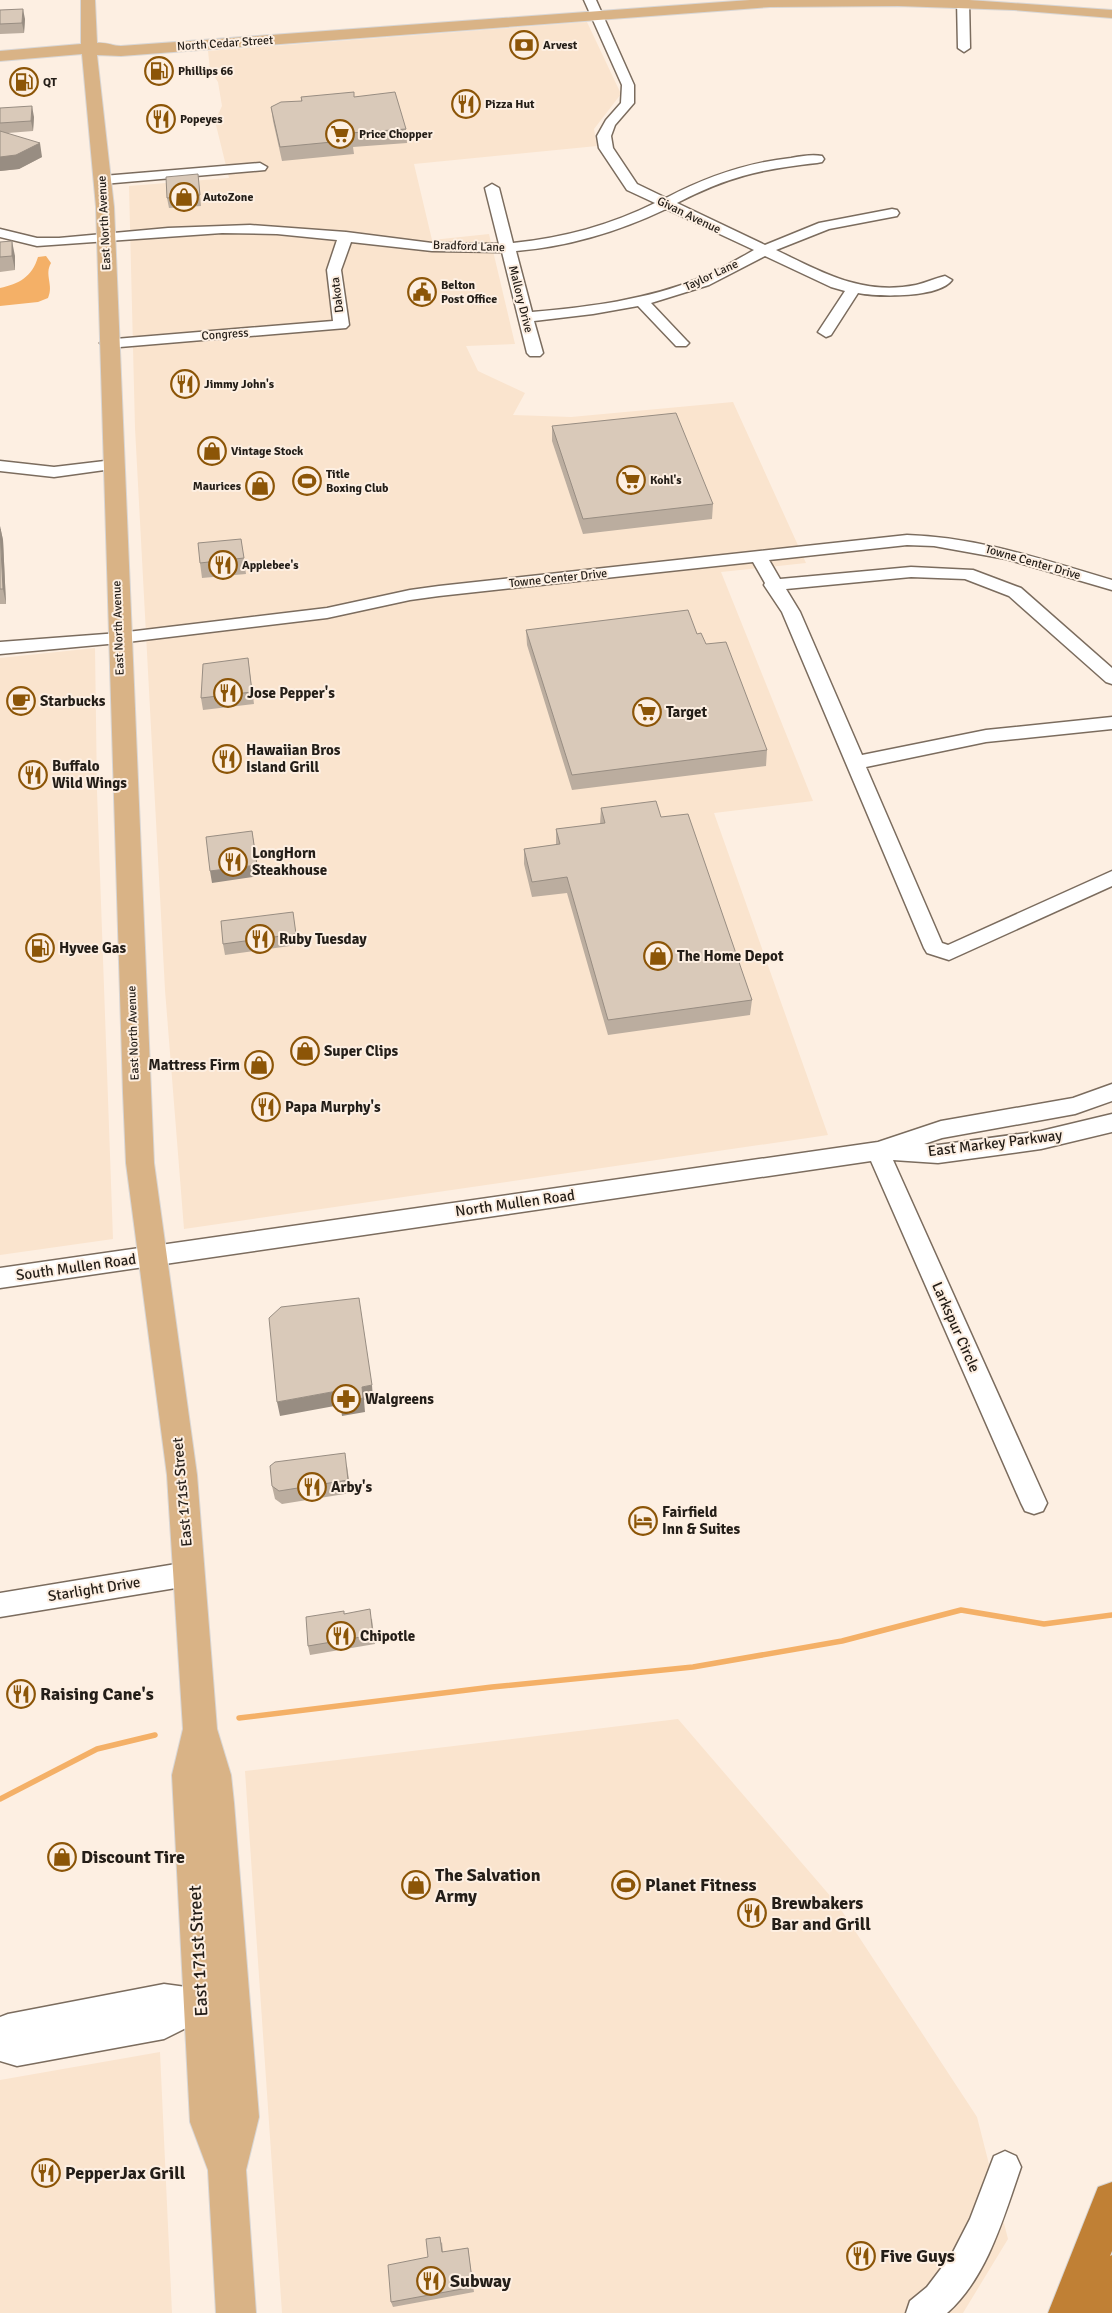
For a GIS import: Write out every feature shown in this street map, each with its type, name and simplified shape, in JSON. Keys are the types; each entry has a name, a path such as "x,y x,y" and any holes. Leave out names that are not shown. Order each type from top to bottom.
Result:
{"highway":[{"path":"1068,2313 1112,2201"},
{"path":"1100,2313 1112,2275"}],"main road":[{"name":"East North Avenue","path":"88,0 89,50 103,180 106,238 118,638 136,1093 140,1163 152,1256"},
{"name":"North Cedar Street","path":"121,48 687,0"},
{"path":"1059,0 1112,5"},
{"name":"North Cedar Street","path":"594,7 898,2 963,3 1112,14"},
{"path":"53,52 80,41 89,50"},
{"path":"89,50 104,41 121,48"},
{"path":"0,56 121,48"},
{"name":"East 171st Street","path":"152,1256 182,1475 200,1730 214,1775 217,2002"},
{"name":"East 171st Street","path":"200,1730 189,1775 191,1814 217,2002"},
{"path":"217,2002 213,2014 219,2032 222,2063 236,2313"}],"street":[{"path":"963,3 964,48"},
{"name":"Givan Avenue","path":"594,7 628,85 630,98 626,106 609,126 604,136 604,141 617,169 632,187 821,278 854,289 881,292 909,291 924,289 945,280"},
{"name":"Bradford Lane","path":"0,233 36,242 60,242 239,229 278,230 457,247 508,247 593,232 642,215 711,180 741,170 817,159"},
{"path":"103,180 260,167"},
{"name":"Mallory Drive","path":"492,188 535,353"},
{"name":"Taylor Lane","path":"525,317 575,313 642,302 706,281 762,250 819,228 892,214"},
{"name":"Dakota","path":"341,325 334,270 346,236"},
{"path":"826,332 854,289"},
{"path":"642,302 681,343"},
{"name":"Congress","path":"108,343 341,325"},
{"path":"0,466 54,472 113,465"},
{"name":"Towne Center Drive","path":"0,648 118,638 327,613 410,595 439,591 907,540 932,540 956,543 1016,555 1112,585"},
{"path":"956,543 956,574"},
{"path":"758,556 785,604 934,948 949,953 1112,878"},
{"path":"771,580 911,572 967,574 1015,592 1112,678"},
{"path":"855,763 986,736 1112,723"},
{"name":"East Markey Parkway","path":"878,1151 941,1130 1075,1106 1112,1092"},
{"name":"East Markey Parkway","path":"878,1151 938,1154 1041,1140 1112,1123"},
{"name":"North Mullen Road","path":"152,1256 878,1151"},
{"name":"Larkspur Circle","path":"878,1151 1034,1503"},
{"name":"South Mullen Road","path":"0,1278 152,1256"},
{"name":"Starlight Drive","path":"0,1605 188,1574"},
{"path":"0,2034 8,2028 164,1999 217,2002"},
{"path":"0,2046 17,2051 164,2024 217,2002"},
{"path":"922,2313 930,2307 956,2277 977,2243 1004,2167"}],"shaded area":[{"path":"587,22 621,94 594,129 597,146 414,164 432,240 489,234 515,344 466,346 478,371 525,393 513,415 571,417 733,402 806,563 721,572 813,801 714,813 828,1135 184,1229 165,990 135,428 129,186 229,178 215,121 222,106 218,82 210,70 208,51"},
{"path":"46,256 51,263 48,272 50,293 48,298 38,302 0,306 0,288 19,282 32,270 38,257"},
{"path":"95,648 97,791 113,1239 0,1255 0,658"},
{"path":"678,1719 838,1905 977,2117 1008,2239 963,2313 282,2313 245,1771"},
{"path":"160,2052 172,2313 0,2313 0,2080"}],"building":[{"path":"23,9 22,23 0,24 0,10"},
{"name":"Price Chopper","path":"354,92 354,97 395,92 406,129 350,133 353,140 280,147 271,107 281,102 302,101 301,97"},
{"path":"32,106 31,121 0,123 0,108"},
{"path":"0,131 40,143 16,155 0,157"},
{"path":"198,174 200,195 167,198 166,177"},
{"path":"12,241 12,256 0,257 0,242"},
{"name":"Kohl's","path":"676,413 713,504 583,519 552,426"},
{"path":"0,529 3,589 0,589"},
{"path":"241,539 244,558 200,563 198,543"},
{"name":"Target","path":"688,610 697,634 701,633 706,644 726,642 767,750 572,775 526,630"},
{"name":"Jose Pepper's","path":"248,658 252,692 201,698 203,664"},
{"name":"The Home Depot","path":"656,801 661,817 688,814 752,1000 608,1020 567,877 532,882 524,849 560,844 556,829 605,823 601,808"},
{"name":"LongHorn Steakhouse","path":"252,831 257,865 210,871 206,837"},
{"path":"293,912 296,934 223,944 221,921"},
{"name":"Walgreens","path":"359,1298 372,1385 362,1387 363,1398 340,1403 337,1391 277,1402 269,1318 281,1307"},
{"path":"345,1453 348,1480 279,1491 272,1486 270,1466 275,1462"},
{"name":"Chipotle","path":"370,1609 373,1635 308,1646 306,1617 344,1611 344,1614"},
{"name":"Subway","path":"440,2237 442,2252 468,2248 473,2287 391,2302 388,2265 428,2257 426,2239"}],"waterway":[{"path":"239,1718 492,1687 693,1667 842,1641 961,1610 1044,1624 1112,1615"},
{"path":"0,1799 97,1749 155,1735"}],"place":[{"name":"Arvest","path":"524,45"},
{"name":"Phillips 66","path":"159,71"},
{"name":"QT","path":"24,82"},
{"name":"Pizza Hut","path":"466,104"},
{"name":"Popeyes","path":"161,119"},
{"name":"Price Chopper","path":"340,134"},
{"name":"AutoZone","path":"184,197"},
{"name":"Belton Post Office","path":"422,292"},
{"name":"Jimmy John's","path":"185,384"},
{"name":"Vintage Stock","path":"212,451"},
{"name":"Kohl's","path":"631,480"},
{"name":"Title Boxing Club","path":"307,481"},
{"name":"Maurices","path":"260,486"},
{"name":"Applebee's","path":"223,565"},
{"name":"Jose Pepper's","path":"228,693"},
{"name":"Starbucks","path":"21,701"},
{"name":"Target","path":"647,712"},
{"name":"Hawaiian Bros Island Grill","path":"227,759"},
{"name":"Buffalo Wild Wings","path":"33,775"},
{"name":"LongHorn Steakhouse","path":"233,862"},
{"name":"Ruby Tuesday","path":"260,939"},
{"name":"Hyvee Gas","path":"40,948"},
{"name":"The Home Depot","path":"658,956"},
{"name":"Super Clips","path":"305,1051"},
{"name":"Mattress Firm","path":"259,1065"},
{"name":"Papa Murphy's","path":"266,1107"},
{"name":"Walgreens","path":"346,1399"},
{"name":"Arby's","path":"312,1487"},
{"name":"Fairfield Inn & Suites","path":"643,1521"},
{"name":"Chipotle","path":"341,1636"},
{"name":"Raising Cane's","path":"21,1694"},
{"name":"Discount Tire","path":"62,1857"},
{"name":"The Salvation Army","path":"416,1885"},
{"name":"Planet Fitness","path":"626,1885"},
{"name":"Brewbakers Bar and Grill","path":"752,1913"},
{"name":"PepperJax Grill","path":"46,2173"},
{"name":"Five Guys","path":"861,2256"},
{"name":"Subway","path":"431,2281"}]}
